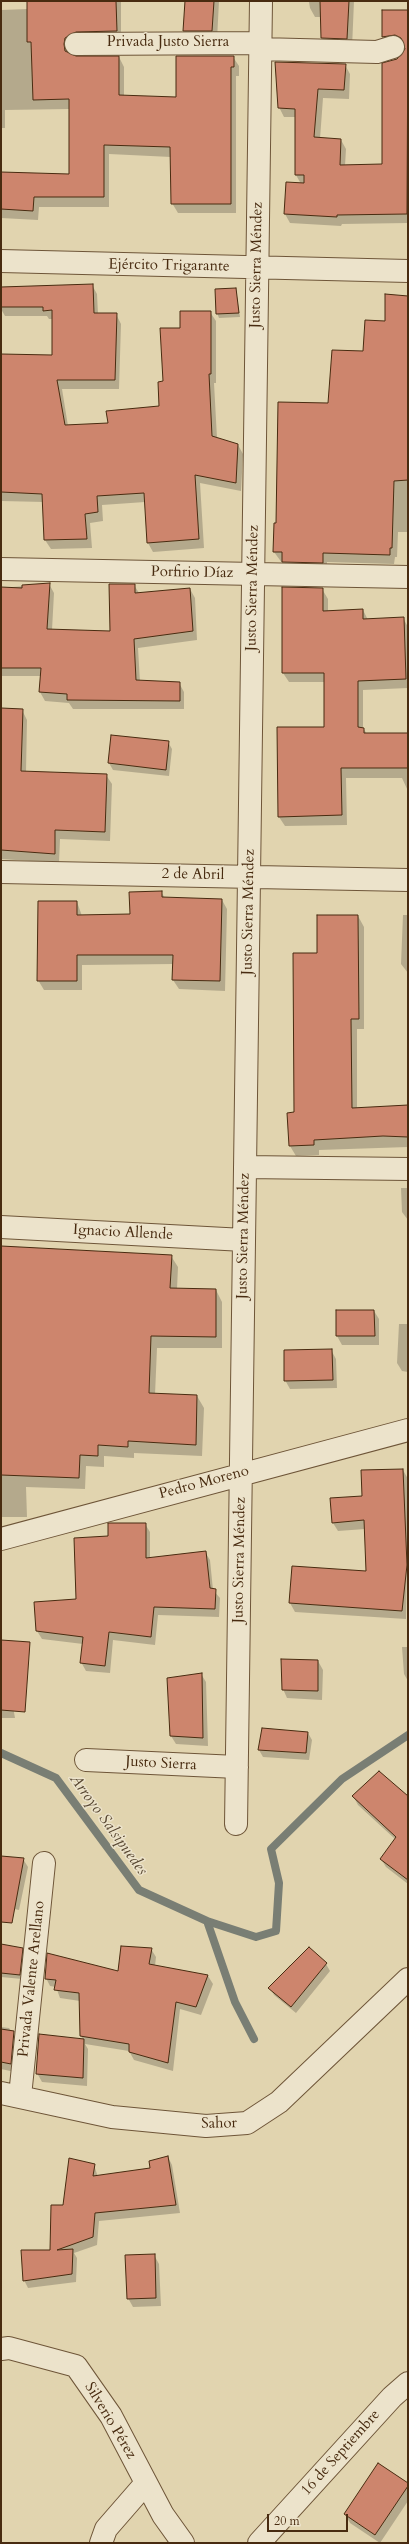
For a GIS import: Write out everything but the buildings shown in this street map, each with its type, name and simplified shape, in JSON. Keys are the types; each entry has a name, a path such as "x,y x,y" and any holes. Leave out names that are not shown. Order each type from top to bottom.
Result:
{"street":[{"name":"Justo Sierra Méndez","path":"236,1824 261,1"},
{"name":"Privada Justo Sierra","path":"76,44 260,46 377,52 393,47"},
{"name":"Ejército Trigarante","path":"1,261 408,271"},
{"name":"Porfirio Díaz","path":"1,569 408,578"},
{"name":"2 de Abril","path":"1,872 408,880"},
{"path":"245,1167 408,1169"},
{"name":"Ignacio Allende","path":"1,1227 244,1240"},
{"name":"Pedro Moreno","path":"1,1539 241,1473 408,1430"},
{"name":"Justo Sierra","path":"86,1760 237,1767"},
{"name":"Privada Valente Arellano","path":"10,2094 44,1862"},
{"name":"Sahor","path":"10,2094 112,2117 206,2126 247,2123 279,2102 408,1979"},
{"name":"Silverio Pérez","path":"1,2349 9,2348 76,2366 111,2416 163,2515 182,2543"},
{"name":"16 de Septiembre","path":"259,2543 392,2397 408,2384"},
{"path":"101,2543 106,2529 146,2483"}],"waterway":[{"path":"207,1921 256,1937 276,1931 279,1883 271,1849 342,1779 408,1735"},
{"name":"Arroyo Salsipuedes","path":"1,1753 56,1778 139,1890 207,1921 235,2002 254,2039"}]}
